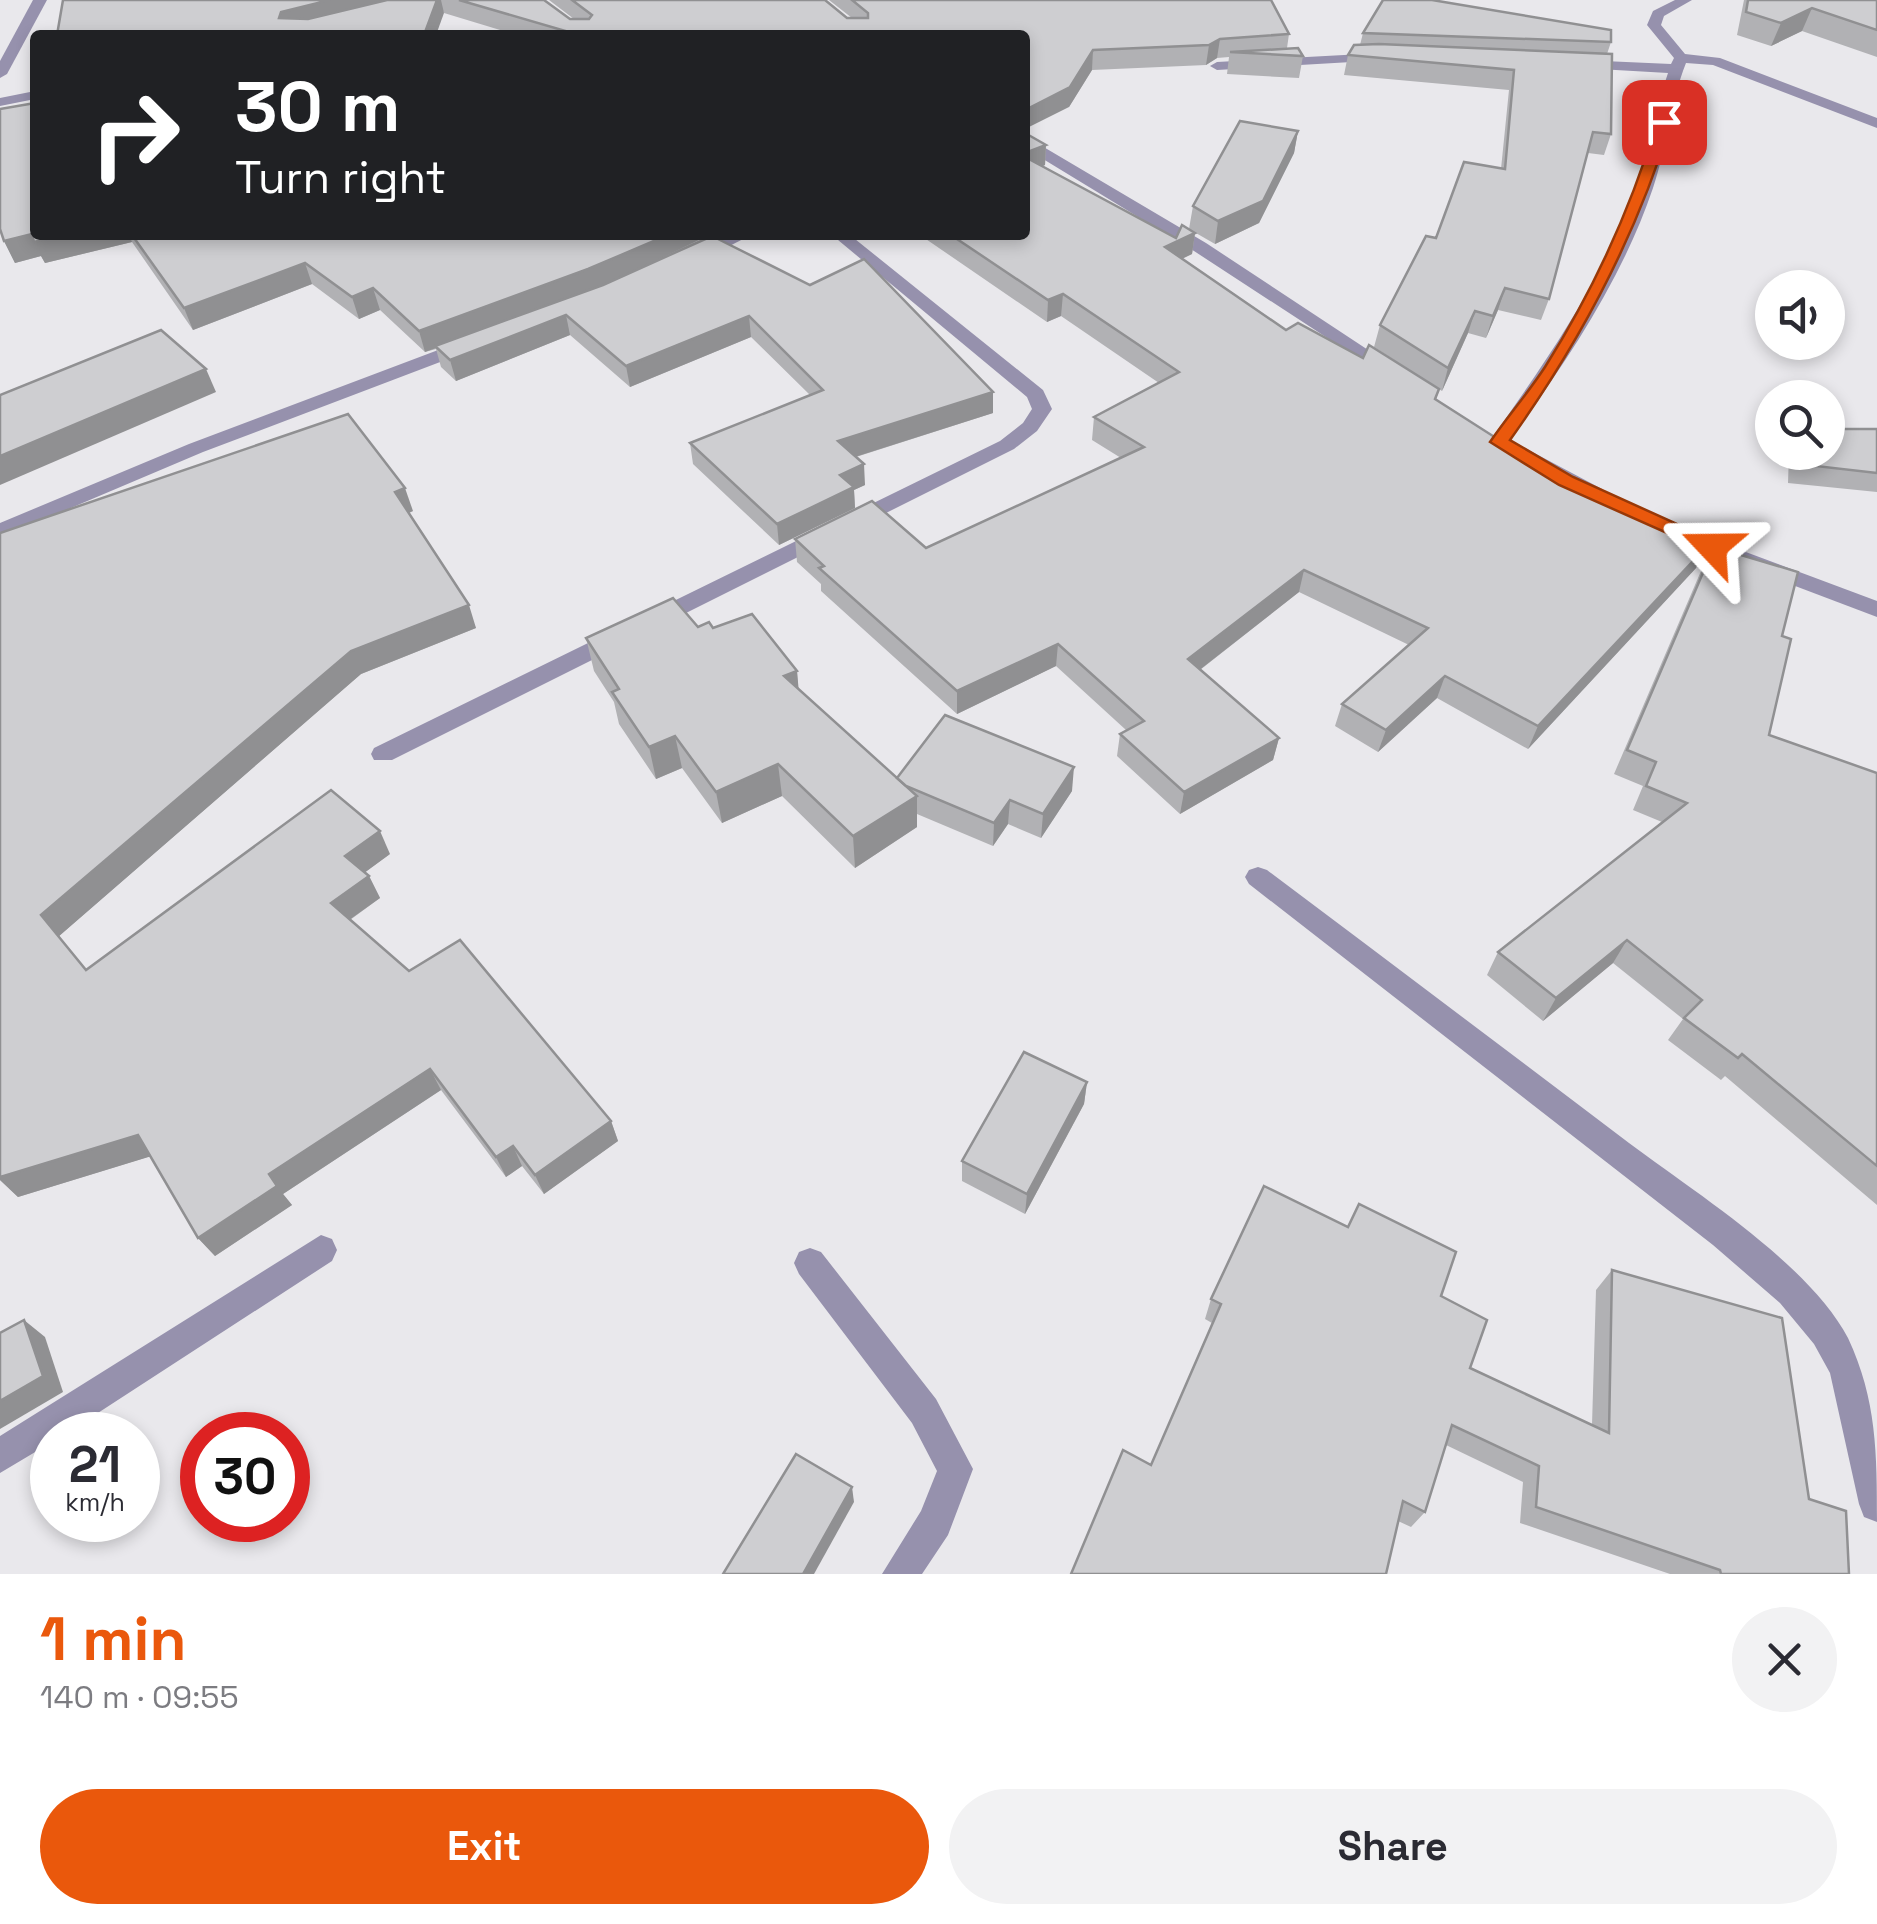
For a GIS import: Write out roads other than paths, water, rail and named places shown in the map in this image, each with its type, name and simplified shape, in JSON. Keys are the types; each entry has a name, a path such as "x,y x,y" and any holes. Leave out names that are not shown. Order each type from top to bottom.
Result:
{"street":[{"path":"0,74 40,0"},
{"path":"1499,442 1553,368 1643,192 1678,63 1654,25 1658,14 1685,0"},
{"path":"1217,66 1394,57"},
{"path":"1562,63 1715,60 1877,123"},
{"path":"0,102 30,95"},
{"path":"1030,144 1200,247 1416,387"},
{"path":"672,268 733,240"},
{"path":"384,754 1007,446 1030,427 1042,409 1036,394 846,240"},
{"path":"0,532 196,448 492,336"},
{"path":"1478,428 1615,504"},
{"path":"1664,527 1877,609"},
{"path":"1258,876 1724,1234 1787,1290 1826,1331 1847,1371 1877,1504"},
{"path":"0,1456 321,1250"},
{"path":"810,1263 924,1411 955,1468 934,1522 900,1574"}]}
